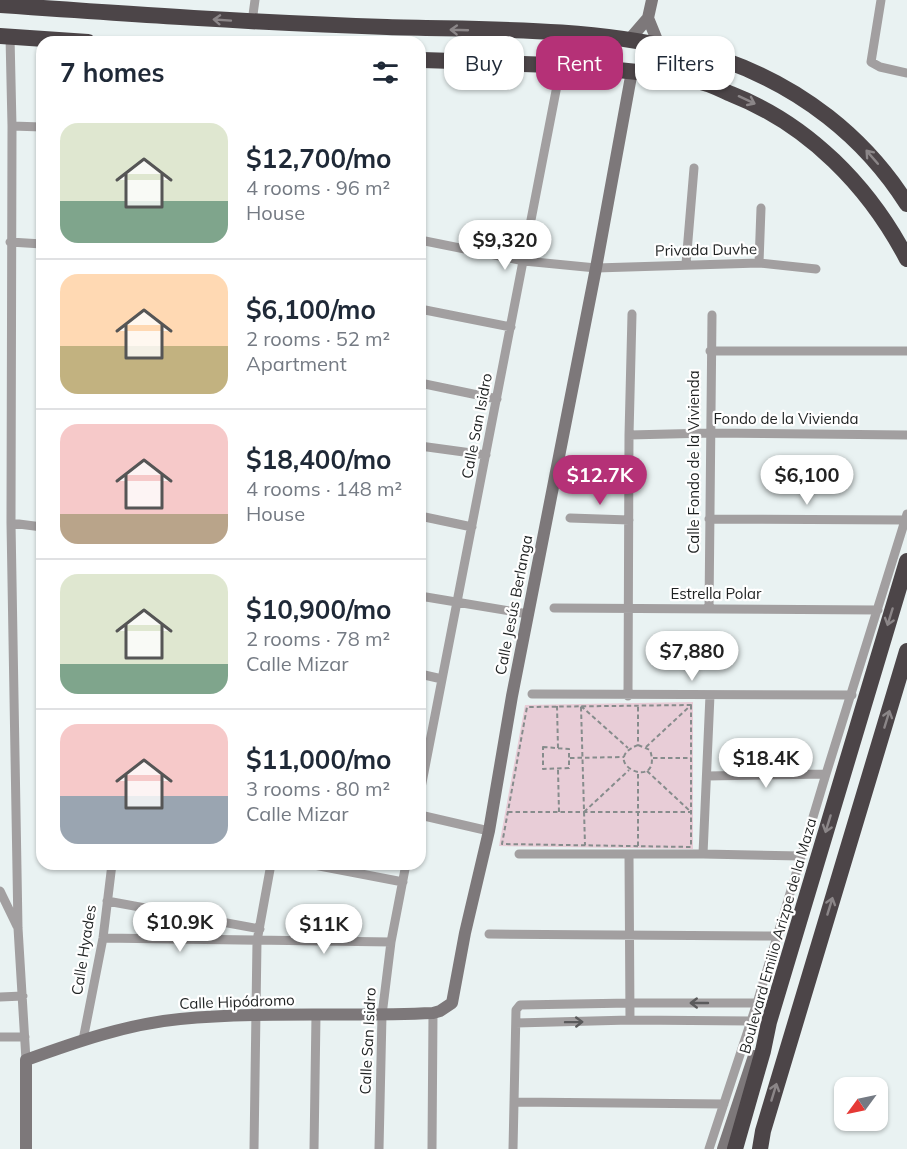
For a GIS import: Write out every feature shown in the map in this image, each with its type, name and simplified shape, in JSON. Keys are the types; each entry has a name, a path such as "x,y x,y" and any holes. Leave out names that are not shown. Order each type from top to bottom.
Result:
{"highway":[{"path":"6,4 112,6 252,22 571,33 635,41"},
{"path":"5,36 36,38"},
{"path":"426,60 536,64"},
{"path":"735,65 761,75 804,98 868,152 892,181 907,204"},
{"path":"623,70 699,81 747,100 788,122 870,197 892,230 907,259"},
{"name":"Boulevard Emilio Arizpe de la Maza","path":"735,1149 760,1063 769,1022 907,561"},
{"path":"760,1149 763,1131 907,651"}],"street":[{"path":"252,22 255,0"},
{"path":"629,40 648,18 652,0"},
{"path":"881,0 871,62 880,67 907,72"},
{"path":"648,18 655,36"},
{"path":"5,36 12,126 11,523 18,928 26,1060 26,1149"},
{"name":"Calle Jesús Berlanga","path":"452,1003 465,933 489,831 632,71"},
{"name":"Calle San Isidro","path":"426,762 556,90"},
{"path":"12,126 36,127"},
{"path":"686,264 694,168"},
{"path":"759,263 761,208"},
{"name":"Privada Duvhe","path":"426,241 524,261 596,268 759,263 816,269"},
{"path":"10,242 36,244"},
{"path":"426,310 511,327"},
{"path":"628,696 632,314"},
{"name":"Calle Fondo de la Vivienda","path":"709,609 711,315"},
{"path":"710,351 907,351"},
{"path":"426,384 497,399"},
{"name":"Fondo de la Vivienda","path":"629,435 710,433 907,435"},
{"path":"426,447 486,455"},
{"path":"426,517 472,527"},
{"path":"709,519 906,517 778,936 709,1149"},
{"path":"570,518 629,520"},
{"path":"11,523 36,526"},
{"path":"426,597 528,614"},
{"name":"Estrella Polar","path":"554,608 878,610"},
{"path":"426,675 442,679"},
{"path":"532,694 852,695"},
{"path":"703,854 710,695"},
{"path":"707,776 826,774"},
{"path":"426,816 489,831"},
{"path":"519,854 801,856"},
{"path":"629,855 630,1020"},
{"name":"Calle Hyades","path":"83,1040 103,938 111,870"},
{"path":"254,1149 258,941 270,870"},
{"path":"340,870 403,882"},
{"name":"Calle San Isidro","path":"379,1149 382,1015 391,942 405,870"},
{"path":"0,891 18,928"},
{"path":"107,901 260,929"},
{"path":"489,934 778,936"},
{"path":"103,938 391,942"},
{"path":"0,997 23,996"},
{"name":"Calle Hipódromo","path":"26,1060 83,1040 150,1023 257,1015 382,1015 433,1012 440,1011 452,1003"},
{"path":"513,1149 516,1010 523,1005 757,1003"},
{"path":"432,1149 433,1012"},
{"path":"314,1149 316,1015"},
{"path":"516,1023 630,1020 751,1021"},
{"path":"723,1149 742,1089 769,1022"},
{"path":"0,1037 25,1037"},
{"path":"515,1102 723,1104"}],"path":[{"path":"638,705 638,745"},
{"path":"691,705 691,847 502,844 527,707 691,705"},
{"path":"646,747 691,705"},
{"path":"556,706 558,748"},
{"path":"581,706 629,748"},
{"path":"581,706 585,845"},
{"path":"638,745 646,747 650,750 652,764 647,770 638,773 629,770 624,757 629,748 638,745"},
{"path":"543,747 558,748 569,749 569,768 543,769 543,747"},
{"path":"569,759 624,757"},
{"path":"653,759 691,758"},
{"path":"558,768 559,812"},
{"path":"584,812 629,770"},
{"path":"647,770 691,812"},
{"path":"638,773 638,846"},
{"path":"508,812 691,812"}],"shaded area":[{"path":"693,702 693,849 499,846 525,705"}]}
